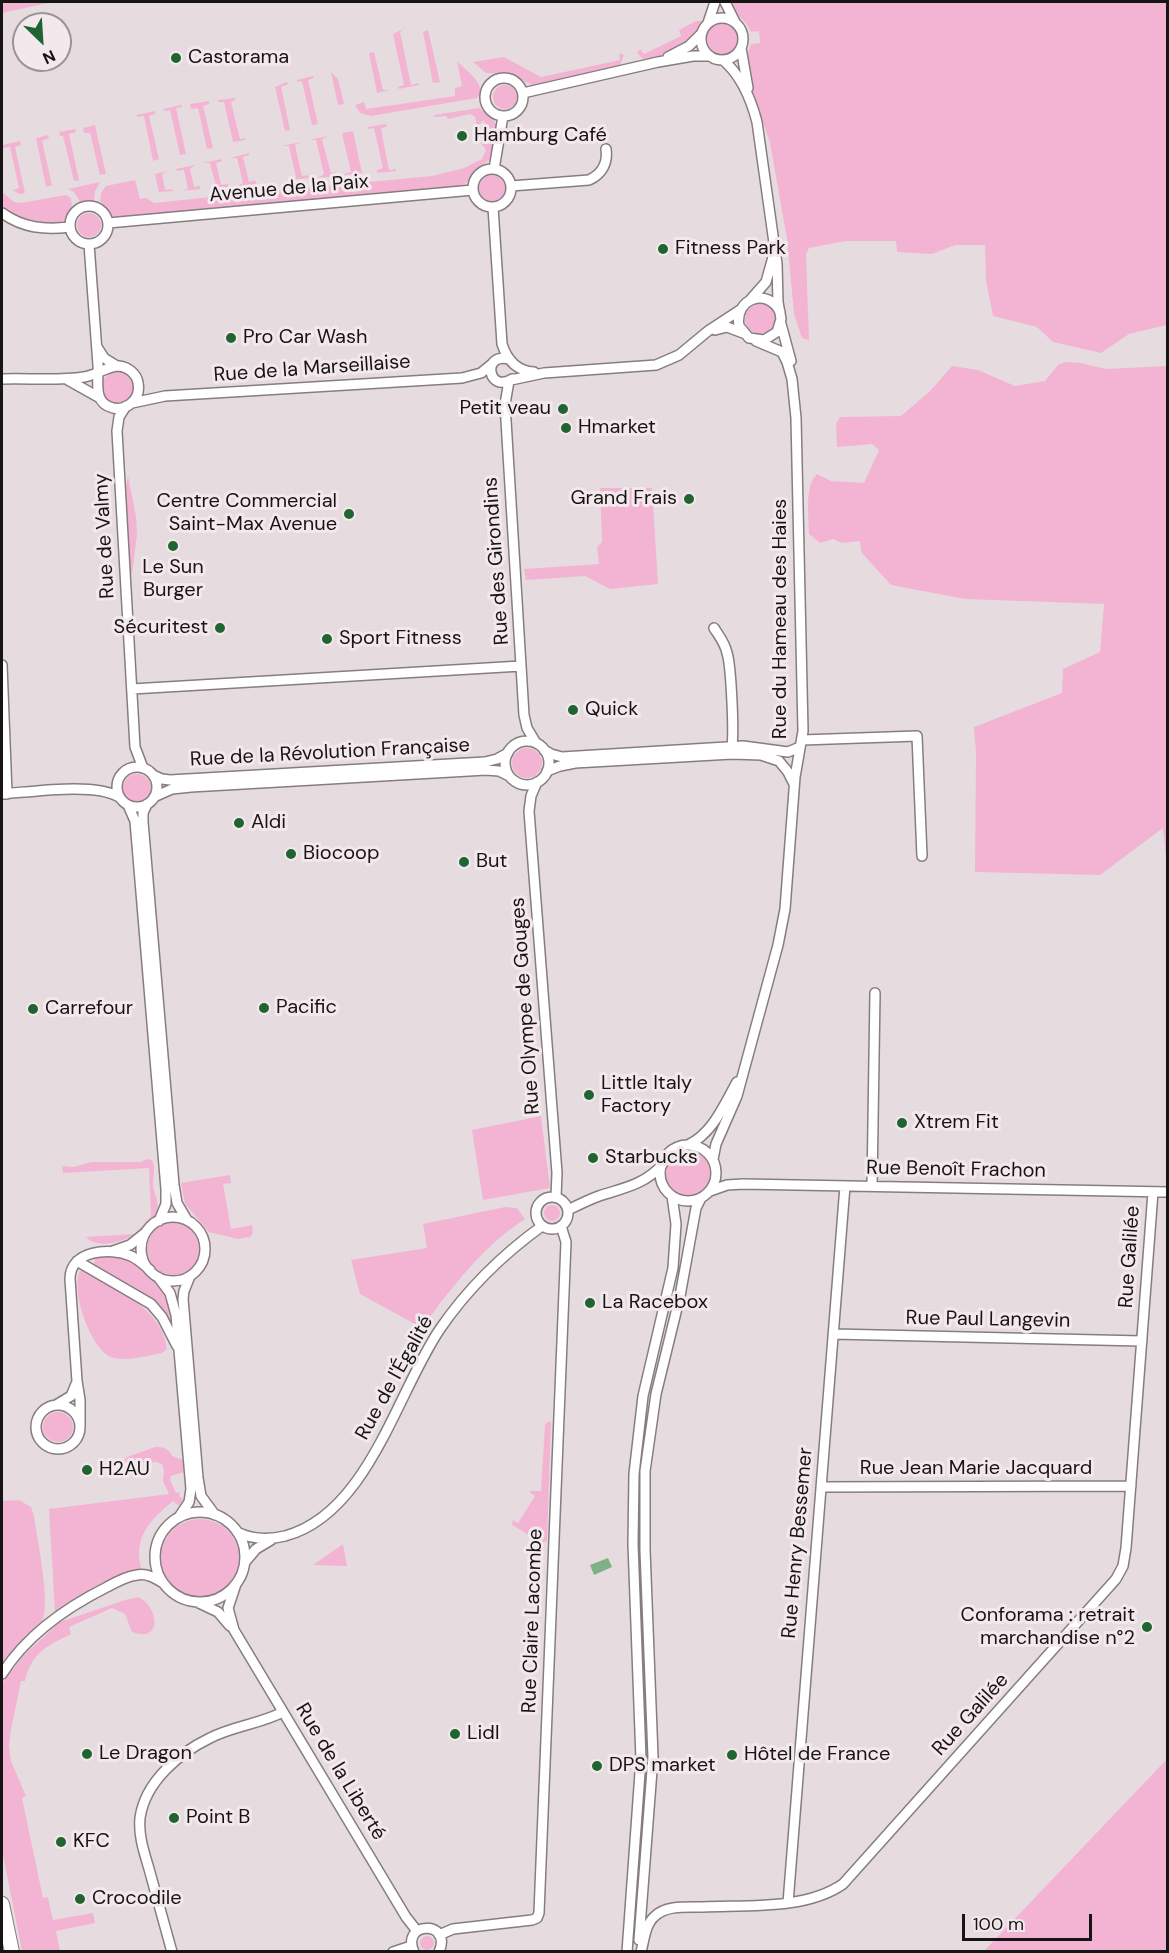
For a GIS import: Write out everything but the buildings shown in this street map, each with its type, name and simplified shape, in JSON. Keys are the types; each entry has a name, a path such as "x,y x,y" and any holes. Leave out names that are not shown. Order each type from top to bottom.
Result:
{"highway":[{"path":"2,1904 12,1952"}],"street":[{"path":"658,62 683,50 702,33 715,2"},
{"path":"697,340 723,327 743,333 749,338 764,340 772,337 781,324 777,264 760,138 741,48 743,33 726,2"},
{"path":"708,23 716,18 735,22"},
{"path":"702,33 702,45 710,56"},
{"path":"723,60 734,57 741,48"},
{"path":"523,93 658,62 710,56 723,60 738,77 750,99"},
{"path":"508,78 517,83 523,93 523,101 518,110 510,115 503,116 494,112 487,103 486,94 490,84 499,79 508,78"},
{"path":"494,169 503,116"},
{"path":"511,186 585,182 593,179 604,167 607,159 606,149"},
{"path":"494,169 506,175 511,186 511,193 507,201 493,207 480,203 473,190 478,175 485,170 494,169"},
{"name":"Avenue de la Paix","path":"108,223 473,190"},
{"path":"86,206 100,210 108,223 103,238 89,244 75,239 70,227 74,213 86,206"},
{"path":"493,207 501,337 491,374 497,381 510,381 544,373 656,365 674,357 711,328 740,310 751,299 768,278 774,242"},
{"path":"2,213 32,227 51,229 70,227"},
{"path":"89,244 95,342 100,375 97,389 103,402"},
{"path":"751,299 767,299 776,305 780,312"},
{"path":"740,310 738,320 743,333"},
{"name":"Rue du Hameau des Haies","path":"713,1159 716,1143 737,1096 781,931 794,784 801,743 803,700 798,448 791,355 781,324"},
{"path":"501,337 515,374 510,381"},
{"name":"Rue du Hameau des Haies","path":"756,340 783,352 792,379"},
{"path":"95,342 101,355 117,366 129,370 151,392 165,396"},
{"path":"493,363 503,358 526,371 544,373"},
{"name":"Rue de la Marseillaise","path":"462,378 481,373 493,363"},
{"path":"2,379 83,377 100,375 117,366"},
{"path":"63,378 78,384 103,402 117,408 129,404 138,392 137,380"},
{"name":"Rue de la Marseillaise","path":"129,404 165,396 462,378 497,381"},
{"name":"Rue des Girondins","path":"497,381 505,404 524,715 523,727 510,750"},
{"name":"Rue des Girondins","path":"505,404 510,381"},
{"name":"Rue de Valmy","path":"103,402 117,431"},
{"name":"Rue de Valmy","path":"123,774 133,760 135,747 117,431 119,417 129,404"},
{"path":"714,628 724,644 728,658 730,750"},
{"path":"2,665 4,794 90,789 107,785 136,768 143,768 153,775 157,784 154,797 147,804 143,813 143,822 174,1185 177,1203 187,1220 200,1231 205,1248 203,1261 190,1276 183,1299 198,1478 201,1496 215,1515"},
{"path":"132,689 521,666"},
{"name":"Rue des Girondins","path":"524,715 527,728 536,743"},
{"path":"547,771 570,763 759,747 784,752 801,743 917,736 922,856"},
{"path":"544,750 549,762 547,771 537,783 528,785 517,783 509,776 505,763 510,750 525,742 536,743 551,754 562,757 730,750 771,757 785,768 794,784"},
{"name":"Rue de Valmy","path":"135,747 143,768"},
{"name":"Rue de la Révolution Française","path":"153,775 165,780 476,762 493,760 510,750"},
{"name":"Rue de la Révolution Française","path":"154,797 168,790 191,787 486,770 499,771 509,776"},
{"path":"119,797 117,787 123,774"},
{"name":"Rue Olympe de Gouges","path":"517,783 529,811"},
{"name":"Rue Olympe de Gouges","path":"537,783 531,796 529,811 557,1173 556,1197"},
{"path":"77,1381 71,1396 46,1409 38,1419 37,1432 44,1443 56,1448 69,1446 78,1436 80,1425 80,1400 70,1279 72,1267 87,1254 108,1252 130,1245 146,1233 159,1221 165,1208 167,1194 134,815 119,797 107,791 90,789"},
{"path":"128,805 138,807 147,804"},
{"path":"872,1186 875,993"},
{"name":"Rue du Hameau des Haies","path":"688,1145 702,1136 718,1117 743,1069"},
{"path":"568,1210 648,1178 677,1147 688,1145 701,1148 713,1159 716,1169 715,1182 710,1191 701,1198 688,1201 651,1185 634,1185"},
{"path":"627,1952 642,1759 633,1544 634,1474 645,1387 673,1268 676,1224 669,1193 661,1178 662,1165"},
{"name":"Rue Benoît Frachon","path":"716,1169 728,1180 743,1184"},
{"name":"Rue Benoît Frachon","path":"710,1191 728,1185 743,1184 1167,1192"},
{"name":"Rue Henry Bessemer","path":"788,1903 844,1186"},
{"name":"Rue Galilée","path":"640,1952 650,1922 663,1911 684,1907 803,1902 838,1887 851,1876 1112,1584 1121,1571 1131,1486 1153,1192"},
{"path":"556,1197 563,1201 568,1210 567,1221 561,1227 552,1229 542,1226 537,1217 537,1207 546,1198 556,1197"},
{"path":"640,1952 653,1757 645,1550 646,1461 656,1394 680,1296 696,1208 701,1198"},
{"path":"159,1221 173,1217 187,1220"},
{"name":"Rue de l'Égalité","path":"244,1565 256,1549 311,1524 331,1509 355,1484 383,1438 421,1360 449,1316 491,1268 542,1226"},
{"name":"Rue Claire Lacombe","path":"439,1935 453,1929 532,1920 537,1918 539,1913 566,1242 561,1227"},
{"path":"146,1233 142,1244 142,1254 154,1274 174,1281 190,1276"},
{"path":"108,1252 128,1255 139,1261 168,1289 174,1302 191,1489 189,1502 179,1517 165,1528 156,1546 155,1563 163,1583"},
{"path":"77,1261 150,1304 162,1317 179,1348"},
{"name":"Rue Paul Langevin","path":"833,1335 1142,1341"},
{"path":"55,1405 73,1411 80,1425"},
{"name":"Rue Jean Marie Jacquard","path":"821,1487 1131,1486"},
{"path":"2,1674 23,1648 74,1606 96,1593 137,1575 151,1576 163,1583 174,1594 196,1602 220,1597 236,1584 244,1565 244,1548 237,1532 215,1515 195,1512 179,1517"},
{"name":"Rue de l'Égalité","path":"237,1532 255,1538 276,1538"},
{"name":"Rue de la Liberté","path":"234,1630 228,1608 236,1584"},
{"name":"Rue de la Liberté","path":"196,1602 218,1612 234,1630 406,1917 417,1931"},
{"path":"172,1952 142,1843 140,1823 144,1801 164,1773 185,1753 219,1734 266,1720 283,1712"},
{"path":"393,1952 413,1949 412,1939 417,1931 430,1928 439,1935 442,1944 440,1952"}],"shaded area":[{"path":"2,2 53,2 2,13"},
{"path":"728,2 1167,2 1167,325 1129,334 1101,353 1053,342 1037,327 993,316 986,281 985,245 955,245 932,254 897,252 896,241 846,241 809,248 806,254 809,340 802,338 794,314 787,239 770,143 753,92 746,58 751,44 760,43 759,31 751,32"},
{"path":"696,21 702,21 691,36 670,52 643,59 637,53 640,49 644,54 681,36 679,30"},
{"path":"723,22 734,27 739,38 734,49 723,54 712,49 707,38 712,27"},
{"path":"405,28 400,32 411,85 418,83 419,85 399,89 398,87 404,85 393,34"},
{"path":"428,30 440,82 433,83 423,32"},
{"path":"374,52 383,90 390,90 377,93 369,53"},
{"path":"619,53 624,55 620,65 532,85 511,74 486,73 473,62 504,57 541,77 620,60"},
{"path":"457,61 478,83 480,93 477,98 371,116 360,113 355,105 364,102 366,109 455,96 455,88 462,86"},
{"path":"331,72 338,79 344,104 338,105"},
{"path":"313,76 314,78 308,80 318,124 312,125 302,81 297,82 297,80"},
{"path":"287,82 288,84 281,87 290,130 285,131 275,87"},
{"path":"505,85 510,86 516,92 516,102 510,108 505,109 500,108 494,102 493,97 494,92 500,86"},
{"path":"235,98 231,102 240,139 245,138 245,140 233,142 224,102 218,102 218,100"},
{"path":"209,101 209,104 203,106 213,148 207,149 198,108 191,109 190,104"},
{"path":"181,105 182,107 176,108 186,154 180,155 170,110 164,111 163,109"},
{"path":"479,108 493,119 496,125 493,150 490,159 477,169 462,186 118,217 113,216 100,201 101,193 106,186 135,180 140,199 146,198 154,203 259,192 260,200 278,198 276,191 432,176 464,168 482,159 486,150 481,143 487,134 484,120 477,127 475,117 470,114 448,119 446,116 434,117 434,115"},
{"path":"155,111 155,114 149,116 159,159 153,161 144,116 137,117 137,115"},
{"path":"386,124 387,126 381,129 389,170 396,169 396,171 377,173 377,170 383,168 374,128 368,129 368,127"},
{"path":"95,125 106,174 100,175 90,133 84,133 83,128"},
{"path":"75,129 76,132 69,134 79,180 74,181 63,136 60,136 59,132"},
{"path":"353,131 362,173 345,175 351,172 342,133"},
{"path":"48,135 49,138 42,141 52,185 46,187 36,138"},
{"path":"328,136 322,139 331,173 336,172 337,176 318,178 324,174 316,140 309,140"},
{"path":"20,141 21,145 15,147 25,193 19,194 13,190 19,188 10,147 3,148 3,145"},
{"path":"301,142 295,145 302,176 308,175 309,178 290,180 296,177 289,146 282,146"},
{"path":"249,153 243,157 249,182 255,180 256,184 237,186 243,183 237,158 230,158"},
{"path":"222,159 216,163 221,185 228,184 228,187 209,188 216,186 210,163 203,163"},
{"path":"195,165 190,169 194,187 200,186 200,189 183,191 188,189 184,170 177,171 176,169"},
{"path":"168,171 162,174 165,190 172,189 173,191 159,192 155,174"},
{"path":"492,175 501,179 505,188 501,197 492,201 483,197 479,188 483,179"},
{"path":"100,182 95,191 94,202 81,203 74,192 68,189"},
{"path":"2,192 14,202 21,203 66,195 71,198 72,206 61,222 55,225 39,224 2,207"},
{"path":"89,213 98,216 101,225 98,234 89,237 80,234 77,225 80,216"},
{"path":"760,304 771,308 775,319 771,330 760,334 749,330 745,319 749,308"},
{"path":"1065,362 1106,369 1167,366 1167,867 1163,828 1100,875 975,872 976,753 974,727 1062,693 1063,669 1100,652 1104,604 965,599 891,585 861,552 860,541 842,543 833,539 820,543 809,534 810,486 817,474 831,481 864,483 879,450 872,444 837,447 836,424 840,417 901,416 930,391 952,366 978,370 1015,386 1045,381 1058,365"},
{"path":"118,371 129,376 134,387 129,398 118,403 107,398 102,387 107,376"},
{"path":"128,476 136,516 137,535 132,574 125,490"},
{"path":"600,488 652,488 658,584 610,589 585,576 526,580 524,569 599,564 597,547 602,542"},
{"path":"527,748 538,752 542,763 538,774 527,778 516,774 512,763 516,752"},
{"path":"137,774 147,778 151,788 147,798 137,802 127,798 123,788 127,778"},
{"path":"541,1116 550,1188 483,1200 472,1130"},
{"path":"688,1151 703,1158 710,1173 703,1188 688,1195 673,1188 666,1173 673,1158"},
{"path":"152,1160 154,1166 153,1187 158,1204 153,1219 137,1234 126,1239 103,1244 93,1242 86,1237 135,1234 151,1216 149,1168 63,1173 62,1166 74,1167 91,1162 140,1162"},
{"path":"230,1175 231,1183 223,1184 231,1229 252,1225 253,1233 250,1237 238,1239 209,1232 185,1204 181,1183"},
{"path":"549,1205 555,1205 560,1213 558,1219 549,1221 544,1216 544,1210"},
{"path":"505,1207 517,1208 525,1219 481,1255 456,1283 422,1328 360,1294 351,1260 427,1248 423,1224"},
{"path":"168,1223 178,1223 192,1230 199,1249 192,1268 178,1275 168,1275 158,1271 151,1264 147,1254 147,1244 151,1234 158,1227"},
{"path":"122,1256 140,1266 148,1276 162,1286 171,1301 173,1330 150,1300 94,1264 95,1258"},
{"path":"85,1270 136,1301 147,1311 163,1335 167,1349 162,1353 130,1359 111,1357 104,1352 90,1332 80,1305 78,1280 80,1271"},
{"path":"58,1412 69,1416 73,1427 69,1438 58,1442 47,1438 43,1427 47,1416"},
{"path":"551,1422 547,1541 542,1543 512,1525 513,1520 518,1523 535,1496 529,1492 541,1491 545,1424"},
{"path":"155,1447 165,1448 172,1456 183,1460 184,1472 171,1476 170,1480 176,1493 180,1492 179,1495 183,1500 179,1506 173,1501 157,1515 145,1531 139,1548 142,1570 107,1580 55,1613 49,1509 169,1494 163,1481 162,1464 156,1462 127,1464 124,1461 127,1457"},
{"path":"19,1500 31,1507 34,1516 44,1586 44,1612 42,1621 2,1665 2,1501"},
{"path":"200,1519 215,1522 228,1530 236,1543 239,1558 236,1573 228,1586 215,1594 200,1597 185,1594 172,1586 164,1573 161,1558 164,1543 172,1530 185,1522"},
{"path":"343,1544 347,1566 313,1565"},
{"path":"608,1558 612,1567 594,1575 590,1565"},
{"path":"138,1597 145,1601 153,1614 154,1622 150,1633 132,1632 125,1614 112,1608 69,1627 71,1634 42,1651 32,1663 25,1681 21,1681 9,1746 11,1761 26,1796 22,1798 43,1898 48,1897 53,1920 93,1913 95,1923 56,1931 60,1951 22,1951 2,1850 2,1683 26,1653 60,1622"},
{"path":"1167,1759 1167,1951 984,1951"},
{"path":"424,1936 430,1936 434,1943 430,1950 424,1950 420,1946 420,1940"}],"place":[{"name":"Castorama","path":"176,58"},
{"name":"Hamburg Café","path":"462,136"},
{"name":"Fitness Park","path":"663,249"},
{"name":"Pro Car Wash","path":"231,338"},
{"name":"Petit veau","path":"563,409"},
{"name":"Hmarket","path":"566,428"},
{"name":"Grand Frais","path":"689,499"},
{"name":"Centre Commercial Saint-Max Avenue","path":"349,514"},
{"name":"Le Sun Burger","path":"173,546"},
{"name":"Sécuritest","path":"220,628"},
{"name":"Sport Fitness","path":"327,639"},
{"name":"Quick","path":"573,710"},
{"name":"Aldi","path":"239,823"},
{"name":"Biocoop","path":"291,854"},
{"name":"But","path":"464,862"},
{"name":"Pacific","path":"264,1008"},
{"name":"Carrefour","path":"33,1009"},
{"name":"Little Italy Factory","path":"589,1095"},
{"name":"Xtrem Fit","path":"902,1123"},
{"name":"Starbucks","path":"593,1158"},
{"name":"La Racebox","path":"590,1303"},
{"name":"H2AU","path":"87,1470"},
{"name":"Conforama : retrait marchandise n°2","path":"1147,1627"},
{"name":"Lidl","path":"455,1734"},
{"name":"Le Dragon","path":"87,1754"},
{"name":"Hôtel de France","path":"732,1755"},
{"name":"DPS market","path":"597,1766"},
{"name":"Point B","path":"174,1818"},
{"name":"KFC","path":"61,1842"},
{"name":"Crocodile","path":"80,1899"}]}
